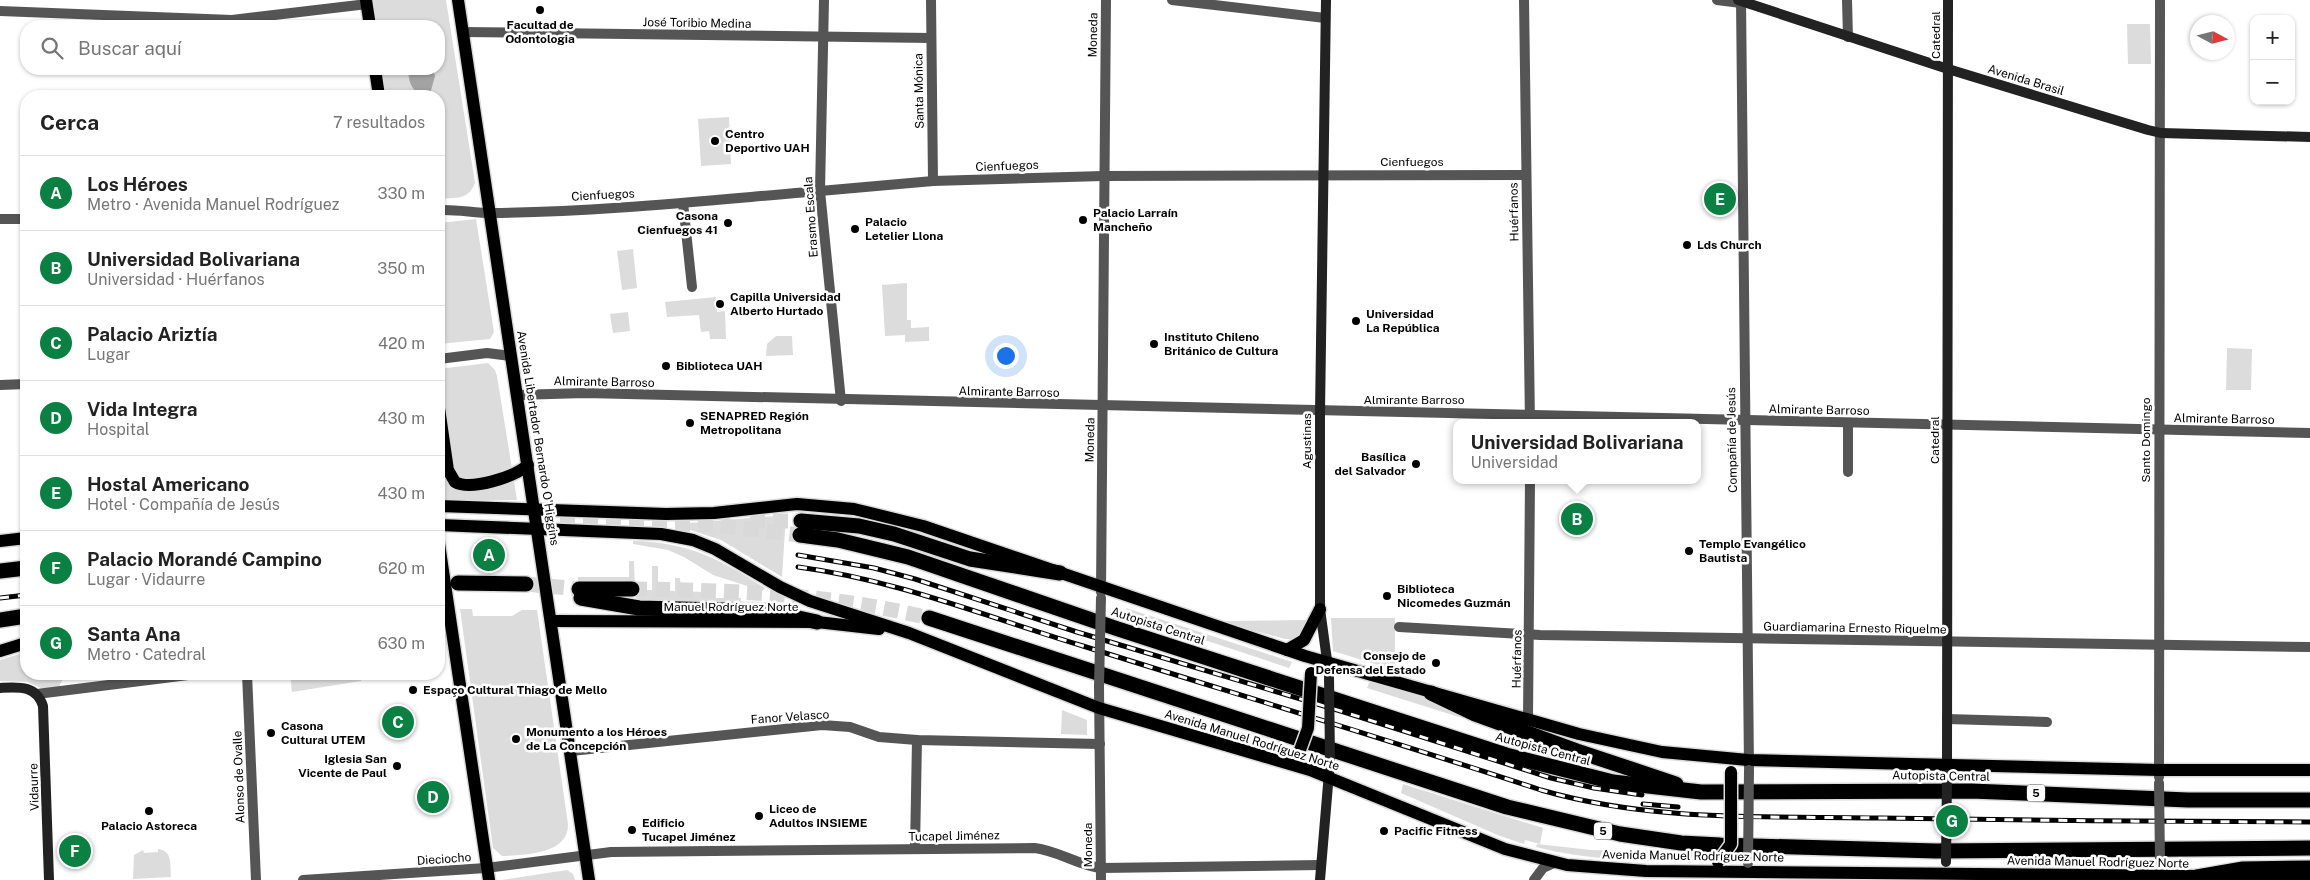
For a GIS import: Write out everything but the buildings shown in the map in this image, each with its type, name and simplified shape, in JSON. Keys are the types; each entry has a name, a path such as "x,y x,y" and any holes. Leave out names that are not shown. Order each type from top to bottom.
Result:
{"highway":[{"name":"Autopista Central","path":"1060,573 990,564 858,526 801,528 838,540 908,557 1115,628 1506,755 1613,782 1701,792 1971,790 2188,800 2310,800"},
{"path":"0,571 20,569"},
{"path":"458,583 526,584"},
{"path":"632,589 580,594 639,608 758,610 817,622"},
{"path":"0,620 20,617"},
{"name":"5","path":"929,618 1507,807 1591,828 1652,839 1720,845 1926,851 2310,848"},
{"path":"1431,693 1458,707 1536,736 1701,792"},
{"path":"2198,877 2243,868 2310,868"}],"main road":[{"name":"Avenida Libertador Bernardo O'Higgins","path":"458,0 552,620 589,880"},
{"name":"Agustinas","path":"1320,880 1330,761 1328,669 1320,609 1320,412 1326,0"},
{"name":"Catedral","path":"1946,871 1948,0"},
{"name":"Avenida Brasil","path":"1740,1 1948,69 2161,133 2310,137"},
{"path":"366,2 369,20"},
{"path":"376,75 378,90"},
{"path":"445,449 448,470 455,482 465,485 514,475 528,465"},
{"path":"445,506 674,514 714,513 793,504 842,507 908,522 1060,573 1101,593 1305,656 1328,669 1431,693 1634,747 1722,758 1749,765 1947,769 2310,770"},
{"name":"Avenida Manuel Rodríguez Norte","path":"445,525 661,534 693,540 720,551 780,587 810,601 908,633 1099,708 1284,762 1329,778 1505,849 1554,863 1625,871 1946,871 2161,878 2310,877"},
{"path":"0,541 20,539"},
{"path":"445,584 488,874"},
{"path":"1287,650 1304,640 1320,609"},
{"name":"Manuel Rodríguez Norte","path":"552,620 817,622 908,633"},
{"path":"0,651 20,645"},
{"path":"1284,762 1300,750 1307,736 1311,673 1305,656"},
{"path":"0,688 23,687 37,694"},
{"name":"Vidaurre","path":"37,694 44,712 49,880"},
{"path":"1709,872 1731,844 1732,772 1722,758"}],"street":[{"name":"Erasmo Escala","path":"824,0 820,191 841,401"},
{"name":"Santa Mónica","path":"931,0 933,181"},
{"name":"Moneda","path":"1101,880 1099,686 1106,0"},
{"path":"1172,0 1325,18"},
{"name":"Huérfanos","path":"1524,0 1530,418"},
{"name":"Avenida Brasil","path":"1717,0 1740,1"},
{"path":"1847,0 1848,37"},
{"name":"Santo Domingo","path":"2160,0 2161,133 2158,430 2161,878"},
{"name":"Compañía de Jesús","path":"1740,1 1749,765 1748,871"},
{"path":"0,11 232,20 366,2"},
{"name":"José Toribio Medina","path":"462,32 931,38"},
{"name":"Cienfuegos","path":"445,210 490,213 683,203 933,181 1103,176 1526,175"},
{"path":"683,203 692,287"},
{"path":"0,220 20,219"},
{"path":"445,359 487,353 512,356"},
{"path":"0,385 20,384"},
{"name":"Almirante Barroso","path":"517,395 584,394 1601,419"},
{"name":"Almirante Barroso","path":"1701,420 2310,433"},
{"path":"1848,423 1848,472"},
{"name":"Huérfanos","path":"1528,719 1530,484"},
{"name":"Guardiamarina Ernesto Riquelme","path":"1399,627 1530,635 2310,647"},
{"path":"37,694 148,680"},
{"name":"Alonso de Ovalle","path":"247,680 256,880"},
{"path":"1947,719 2046,722"},
{"name":"Fanor Velasco","path":"571,751 822,725 850,727 879,737 917,740 1100,744"},
{"path":"915,849 917,740"},
{"name":"Tucapel Jiménez","path":"586,854 611,852 1036,848 1053,851 1084,866 1101,868 1320,865"},
{"name":"Dieciocho","path":"304,880 488,874 586,854"},
{"path":"1534,880 1543,868 1554,863"}],"shaded area":[{"path":"373,0 446,0 475,183 469,193 461,197 445,199 445,90 384,90 383,75 445,75 445,20 375,20"},
{"path":"2127,24 2150,24 2151,64 2128,64"},
{"path":"409,75 435,76 431,90 414,90"},
{"name":"Centro Deportivo UAH","path":"729,117 731,164 701,166 698,119"},
{"path":"476,219 494,332 490,339 445,343 445,222"},
{"path":"633,249 637,288 622,290 617,251"},
{"path":"907,283 907,320 911,320 911,328 929,327 929,341 905,342 905,335 885,336 882,285"},
{"path":"716,297 717,312 725,311 726,339 710,339 709,331 701,332 699,315 667,317 665,302"},
{"path":"628,312 630,331 613,333 610,314"},
{"path":"776,336 792,336 793,355 766,356 767,344"},
{"path":"2227,348 2252,349 2251,390 2226,390"},
{"path":"488,363 495,370 517,500 445,500 445,368"},
{"path":"786,515 782,577 721,540 678,526 678,524"},
{"path":"633,541 670,545 703,554 765,588 763,591 713,575 684,557 668,550 633,544"},
{"path":"629,561 634,561 635,590 652,590 652,566 658,566 658,590 675,591 675,578 680,578 681,591 703,592 704,598 741,598 740,603 636,602 636,596 632,596 632,581 578,580 578,577 629,577"},
{"path":"1126,608 1292,662 1289,668 1129,615"},
{"path":"460,609 472,609 473,616 512,616 522,610 537,610 568,824 566,834 561,842 544,851 502,856 493,848"},
{"path":"1331,618 1395,618 1395,670 1333,651"},
{"path":"1306,620 1306,628 1297,639 1285,639 1217,621"},
{"path":"20,654 20,680 63,680 60,688 45,690 27,682 0,681 0,660"},
{"path":"291,680 361,680 361,681 292,692"},
{"path":"1370,680 1429,697 1462,718 1367,688"},
{"path":"1062,710 1087,720 1087,735 1061,734"},
{"path":"1403,784 1543,828 1540,844 1525,840 1524,844 1500,836 1401,793"},
{"path":"1537,844 1591,850 1711,853 1710,861 1623,860 1579,856 1536,847"},
{"path":"158,849 163,850 170,859 171,877 133,879 134,855 143,850 144,853 158,852"},
{"path":"567,870 573,874 575,880 501,880"}],"tunnel":[{"path":"750,521 801,521"},
{"path":"560,524 714,525 800,535"},
{"path":"526,584 579,589"},
{"path":"632,589 744,592 781,595 855,603 929,618"}],"railway":[{"path":"798,555 874,568 915,579 1077,632 1344,712 1551,778 1594,788 1642,795"},
{"path":"798,567 871,581 942,600 1047,635 1541,790 1624,808 1752,817 2310,822"},
{"path":"0,598 20,596"},
{"path":"1643,804 1678,807"}],"place":[{"name":"Facultad de Odontologia","path":"540,10"},
{"name":"Centro Deportivo UAH","path":"715,141"},
{"name":"Hostal Americano","path":"1720,199"},
{"name":"Palacio Larraín Mancheño","path":"1083,220"},
{"name":"Casona Cienfuegos 41","path":"728,223"},
{"name":"Palacio Letelier Llona","path":"855,229"},
{"name":"Lds Church","path":"1687,245"},
{"name":"Capilla Universidad Alberto Hurtado","path":"720,304"},
{"name":"Universidad La República","path":"1356,321"},
{"name":"Instituto Chileno Británico de Cultura","path":"1154,344"},
{"name":"Biblioteca UAH","path":"666,366"},
{"name":"SENAPRED Región Metropolitana","path":"690,423"},
{"name":"Basílica del Salvador","path":"1416,464"},
{"name":"Universidad Bolivariana","path":"1577,519"},
{"name":"Templo Evangélico Bautista","path":"1689,551"},
{"name":"Los Héroes","path":"489,555"},
{"name":"Biblioteca Nicomedes Guzmán","path":"1387,596"},
{"name":"Consejo de Defensa del Estado","path":"1436,663"},
{"name":"Espaço Cultural Thiago de Mello","path":"413,690"},
{"name":"Palacio Ariztía","path":"398,722"},
{"name":"Casona Cultural UTEM","path":"271,733"},
{"name":"Monumento a los Héroes de La Concepción","path":"516,739"},
{"name":"Iglesia San Vicente de Paul","path":"397,766"},
{"name":"Vida Integra","path":"433,797"},
{"name":"Palacio Astoreca","path":"149,811"},
{"name":"Liceo de Adultos INSIEME","path":"759,816"},
{"name":"Santa Ana","path":"1952,821"},
{"name":"Edificio Tucapel Jiménez","path":"632,830"},
{"name":"Pacific Fitness","path":"1384,831"},
{"name":"Palacio Morandé Campino","path":"75,851"}]}
